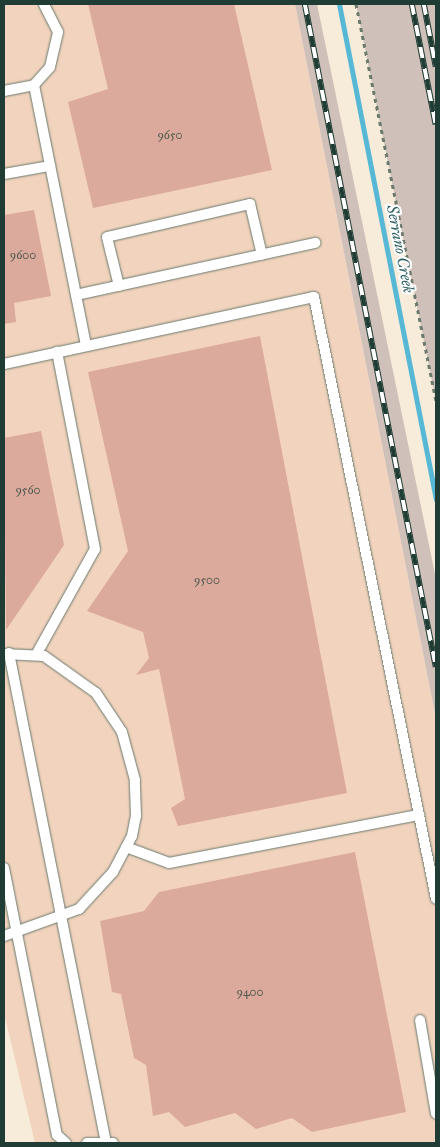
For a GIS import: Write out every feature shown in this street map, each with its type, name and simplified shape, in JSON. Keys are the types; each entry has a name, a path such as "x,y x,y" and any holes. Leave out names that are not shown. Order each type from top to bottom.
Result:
{"lane":[{"path":"4,91 34,85 50,68 56,52 58,32 44,4"},
{"path":"34,85 86,346"},
{"path":"4,174 50,166"},
{"path":"119,286 108,237 250,204 262,255"},
{"path":"76,295 314,243"},
{"path":"4,364 314,297 436,899"},
{"path":"36,655 95,549 57,352"},
{"path":"4,936 59,918 94,895 126,847 136,816 135,780 122,732 96,693 66,667 36,655 6,653 59,918 110,1143 86,1143"},
{"path":"126,847 170,863 419,815"},
{"path":"4,868 57,1135 66,1143"},
{"path":"420,1020 436,1114"}],"path":[{"path":"356,4 436,401"}],"shaded area":[{"path":"4,4 295,4 436,719 436,1143 35,1143 4,1013"},
{"path":"295,4 317,4 436,579 436,719"},
{"path":"356,4 436,4 436,401"}],"building":[{"path":"88,4 234,4 272,170 93,208 68,102 108,89"},
{"path":"34,210 51,296 14,303 16,322 4,324 4,215"},
{"path":"260,336 347,793 178,826 171,808 185,799 159,669 136,675 149,658 143,632 87,611 128,551 88,372"},
{"path":"41,431 64,545 6,630 4,438"},
{"path":"355,852 406,1112 312,1132 292,1118 256,1129 235,1113 185,1127 169,1112 153,1116 146,1065 134,1058 121,994 112,992 100,921 144,911 159,892"}],"waterway":[{"name":"Serrano Creek","path":"339,4 436,500"}],"railway":[{"path":"305,4 436,667"},
{"path":"412,4 436,125"},
{"path":"424,4 436,67"}]}
